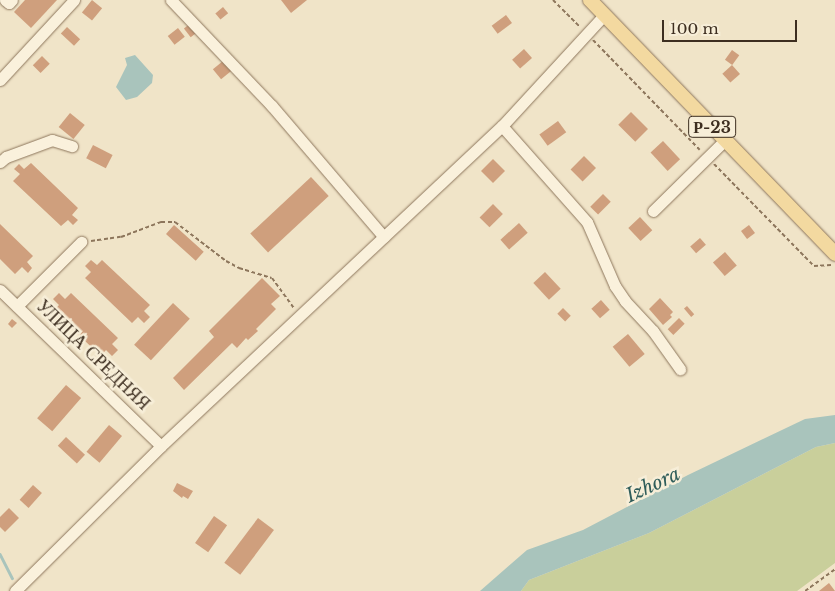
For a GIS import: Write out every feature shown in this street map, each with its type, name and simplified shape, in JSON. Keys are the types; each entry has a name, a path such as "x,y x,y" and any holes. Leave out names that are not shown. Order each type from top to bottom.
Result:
{"main road":[{"name":"Р-23","path":"590,0 835,254"}],"street":[{"path":"5,0 8,3 12,0"},
{"path":"0,80 74,0"},
{"path":"171,0 272,106 384,237"},
{"path":"15,591 161,446 502,126 604,15"},
{"path":"502,126 587,222 615,286 625,301 653,331 680,369"},
{"path":"0,162 6,157 52,140 72,146"},
{"path":"653,211 725,140"},
{"path":"17,306 81,242"},
{"name":"УЛИЦА СРЕДНЯЯ","path":"0,290 161,446"}],"path":[{"path":"553,0 587,34"},
{"path":"81,242 121,237 161,222 175,222 226,261 239,268 272,278 300,315"},
{"path":"805,591 835,569"}],"green space":[{"path":"835,443 835,563 797,591 521,591 529,580 649,533 816,447"}],"water":[{"path":"135,55 153,75 152,83 137,97 126,100 116,87 127,65 125,58"},
{"path":"835,415 835,443 816,447 649,533 529,580 521,591 480,591 527,550 583,530 688,475 805,419"}],"building":[{"path":"25,0 57,0 31,28 14,12"},
{"path":"92,0 102,8 92,21 82,12"},
{"path":"281,0 307,0 291,13"},
{"path":"223,7 228,13 220,20 215,13"},
{"path":"506,15 512,23 498,34 492,26"},
{"path":"191,23 198,32 191,37 184,29"},
{"path":"67,27 80,39 74,46 61,34"},
{"path":"178,28 185,37 175,45 168,36"},
{"path":"524,49 532,58 520,69 512,60"},
{"path":"732,50 739,55 732,65 725,60"},
{"path":"42,56 50,64 41,73 33,65"},
{"path":"223,61 231,71 221,79 213,69"},
{"path":"732,65 740,74 730,83 722,74"},
{"path":"631,112 648,129 635,142 618,125"},
{"path":"70,113 85,125 73,139 59,127"},
{"path":"558,121 566,132 548,146 539,135"},
{"path":"663,141 680,159 668,171 651,153"},
{"path":"93,145 113,155 106,168 86,158"},
{"path":"584,156 596,168 583,181 571,169"},
{"path":"493,159 505,171 493,183 481,171"},
{"path":"31,163 78,208 72,215 78,220 73,225 68,220 61,226 13,181 20,174 14,169 19,164 24,169"},
{"path":"311,177 329,196 268,253 250,234"},
{"path":"603,194 611,202 598,215 590,207"},
{"path":"493,204 503,214 489,227 480,217"},
{"path":"640,217 652,230 641,241 628,228"},
{"path":"519,223 528,233 509,249 500,240"},
{"path":"0,224 33,256 27,262 32,268 28,273 22,267 15,274 0,259"},
{"path":"174,225 204,252 196,261 166,234"},
{"path":"749,225 755,233 747,239 741,231"},
{"path":"700,238 706,245 696,253 690,247"},
{"path":"725,252 737,266 725,276 713,262"},
{"path":"91,260 97,265 102,260 150,305 144,311 150,317 144,323 138,317 132,323 85,278 91,272 85,266"},
{"path":"545,272 561,289 549,300 533,283"},
{"path":"262,278 280,296 271,304 276,309 248,340 246,338 237,348 232,343 184,390 173,378 214,337 209,331"},
{"path":"59,293 65,299 71,293 118,338 112,344 118,350 112,356 106,350 101,356 53,311 59,305 53,299"},
{"path":"660,298 673,312 670,315 672,317 663,325 649,309"},
{"path":"601,300 610,310 600,318 591,309"},
{"path":"173,303 190,319 151,360 134,345"},
{"path":"687,306 694,314 691,317 684,309"},
{"path":"563,308 571,316 565,321 557,314"},
{"path":"679,318 685,324 673,335 668,329"},
{"path":"12,319 17,323 12,328 8,324"},
{"path":"628,334 645,354 629,367 613,347"},
{"path":"66,385 81,398 52,431 37,418"},
{"path":"109,425 122,436 100,463 87,452"},
{"path":"66,437 85,455 77,464 58,446"},
{"path":"177,483 193,491 188,499 183,496 182,498 173,491"},
{"path":"33,485 42,493 29,508 20,500"},
{"path":"9,508 19,518 5,532 0,527 0,517"},
{"path":"214,516 227,525 208,552 195,543"},
{"path":"258,518 274,530 240,575 224,563"},
{"path":"829,583 835,591 819,591"}],"waterway":[{"path":"0,554 12,578"}],"water label":[{"name":"Izhora","path":"653,485"}]}
